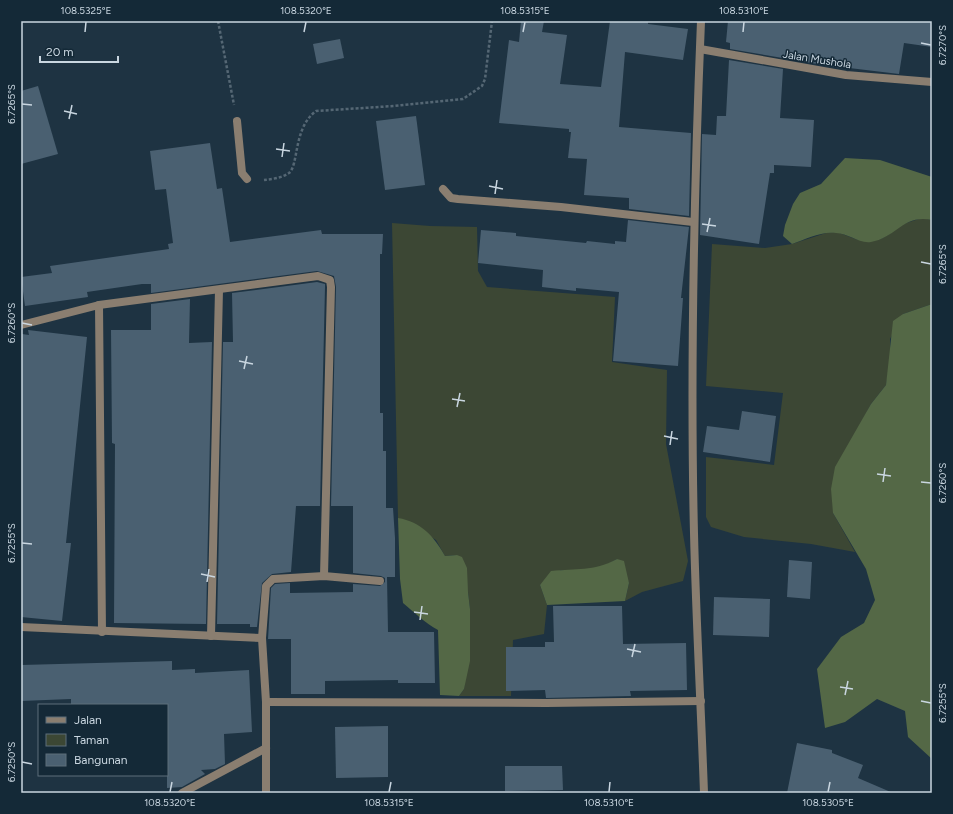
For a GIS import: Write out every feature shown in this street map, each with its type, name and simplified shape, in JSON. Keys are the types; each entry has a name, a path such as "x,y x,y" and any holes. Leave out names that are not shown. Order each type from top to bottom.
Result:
{"street":[{"path":"701,21 693,222 694,534 704,793"},
{"name":"Jalan Mushola","path":"700,49 846,75 932,82"},
{"path":"237,121 242,173 247,179"},
{"path":"443,189 451,198 458,200 561,207 693,222"},
{"path":"21,325 99,305 318,276 330,280 324,576"},
{"path":"211,636 219,290"},
{"path":"99,305 102,632"},
{"path":"266,793 266,702 262,638 264,592 268,583 273,579 324,576 380,581"},
{"path":"21,627 102,632 262,638"},
{"path":"266,702 546,704 701,701"},
{"path":"182,793 266,748"}],"path":[{"path":"218,21 237,121"},
{"path":"247,179 257,182 277,178 289,173 303,127 311,115 316,111 463,99 482,86 485,79 492,21"}],"green space":[{"path":"845,158 880,160 932,177 932,220 914,220 880,240 871,242 862,241 840,233 825,233 792,244 783,236 785,225 793,204 800,193 821,184"},
{"path":"922,218 932,220 932,304 903,314 890,339 890,363 886,385 871,404 860,425 833,513 855,552 811,544 744,537 711,527 706,517 706,457 774,465 783,393 706,386 712,244 765,248 792,244 826,233 837,232 858,240 881,239 900,225"},
{"path":"392,223 430,226 477,227 478,271 487,287 615,297 612,362 667,370 666,444 688,561 683,581 642,592 625,601 629,583 617,559 602,567 583,570 561,570 540,585 547,605 544,634 513,640 511,696 459,696 464,689 470,609 468,592 457,555 445,556 436,540 398,518"},
{"path":"932,304 932,759 908,737 905,711 877,699 845,722 825,728 817,669 841,637 864,623 875,600 866,569 833,513 831,489 835,467 871,404 886,385 893,321 903,314"},
{"path":"398,518 414,523 426,531 436,542 445,556 457,555 462,557 467,568 470,609 470,661 464,689 459,696 440,695 438,630 424,621 403,603 400,579"},
{"path":"617,559 624,561 629,583 625,601 547,605 540,585 551,571 592,568"}],"building":[{"path":"521,21 544,21 542,32 567,35 560,84 601,87 610,21 648,21 648,24 688,29 683,60 625,52 619,127 691,133 689,216 629,209 629,198 584,195 587,159 568,158 571,132 569,132 569,129 499,123 509,40 519,42"},
{"path":"728,21 932,21 932,47 904,43 899,74 841,68 730,49 730,43 726,42"},
{"path":"340,39 344,58 317,64 313,44"},
{"path":"729,60 783,69 780,118 814,120 811,167 774,165 774,173 770,173 759,244 700,235 702,134 716,135 717,116 726,116"},
{"path":"38,86 58,154 21,164 21,91"},
{"path":"416,116 425,185 385,190 376,121"},
{"path":"210,143 217,189 222,188 230,242 321,230 322,234 383,234 382,254 380,254 380,413 383,413 383,451 386,451 386,508 393,508 395,538 395,577 387,577 388,632 434,632 435,683 398,683 398,680 325,681 325,694 291,694 291,639 268,639 271,588 275,584 290,583 290,593 353,592 353,584 380,586 385,582 385,578 381,576 353,573 353,506 331,506 336,287 334,276 317,271 151,293 151,284 142,284 87,292 88,297 25,306 21,277 52,273 50,266 169,249 168,244 173,243 166,189 155,190 150,151"},
{"path":"628,220 689,227 681,298 683,298 678,366 613,361 619,292 576,288 576,291 542,287 543,270 478,263 481,230 516,233 516,236 586,243 587,241 615,244 615,241 626,242"},
{"path":"317,282 325,284 320,506 296,506 291,572 272,574 262,583 257,627 250,627 250,624 217,624 223,342 233,342 232,293"},
{"path":"190,299 189,343 212,342 206,624 114,623 115,444 112,443 111,330 151,330 151,304"},
{"path":"28,330 87,337 66,543 71,543 62,621 21,617 21,348 22,334 29,335"},
{"path":"742,411 776,416 770,462 703,452 707,426 739,430"},
{"path":"789,560 812,562 810,599 787,597"},
{"path":"714,597 770,599 769,637 713,635"},
{"path":"553,606 622,606 623,644 686,643 687,690 630,691 631,696 546,698 545,690 506,691 506,647 545,647 545,642 554,642"},
{"path":"172,661 172,670 195,669 195,673 249,670 252,732 224,734 225,764 215,769 201,770 205,774 182,787 167,788 168,704 71,704 71,699 21,701 21,665"},
{"path":"388,726 388,777 336,778 335,727"},
{"path":"797,743 832,750 832,753 863,765 858,778 893,793 787,793"},
{"path":"505,766 562,766 563,790 505,791"}]}
